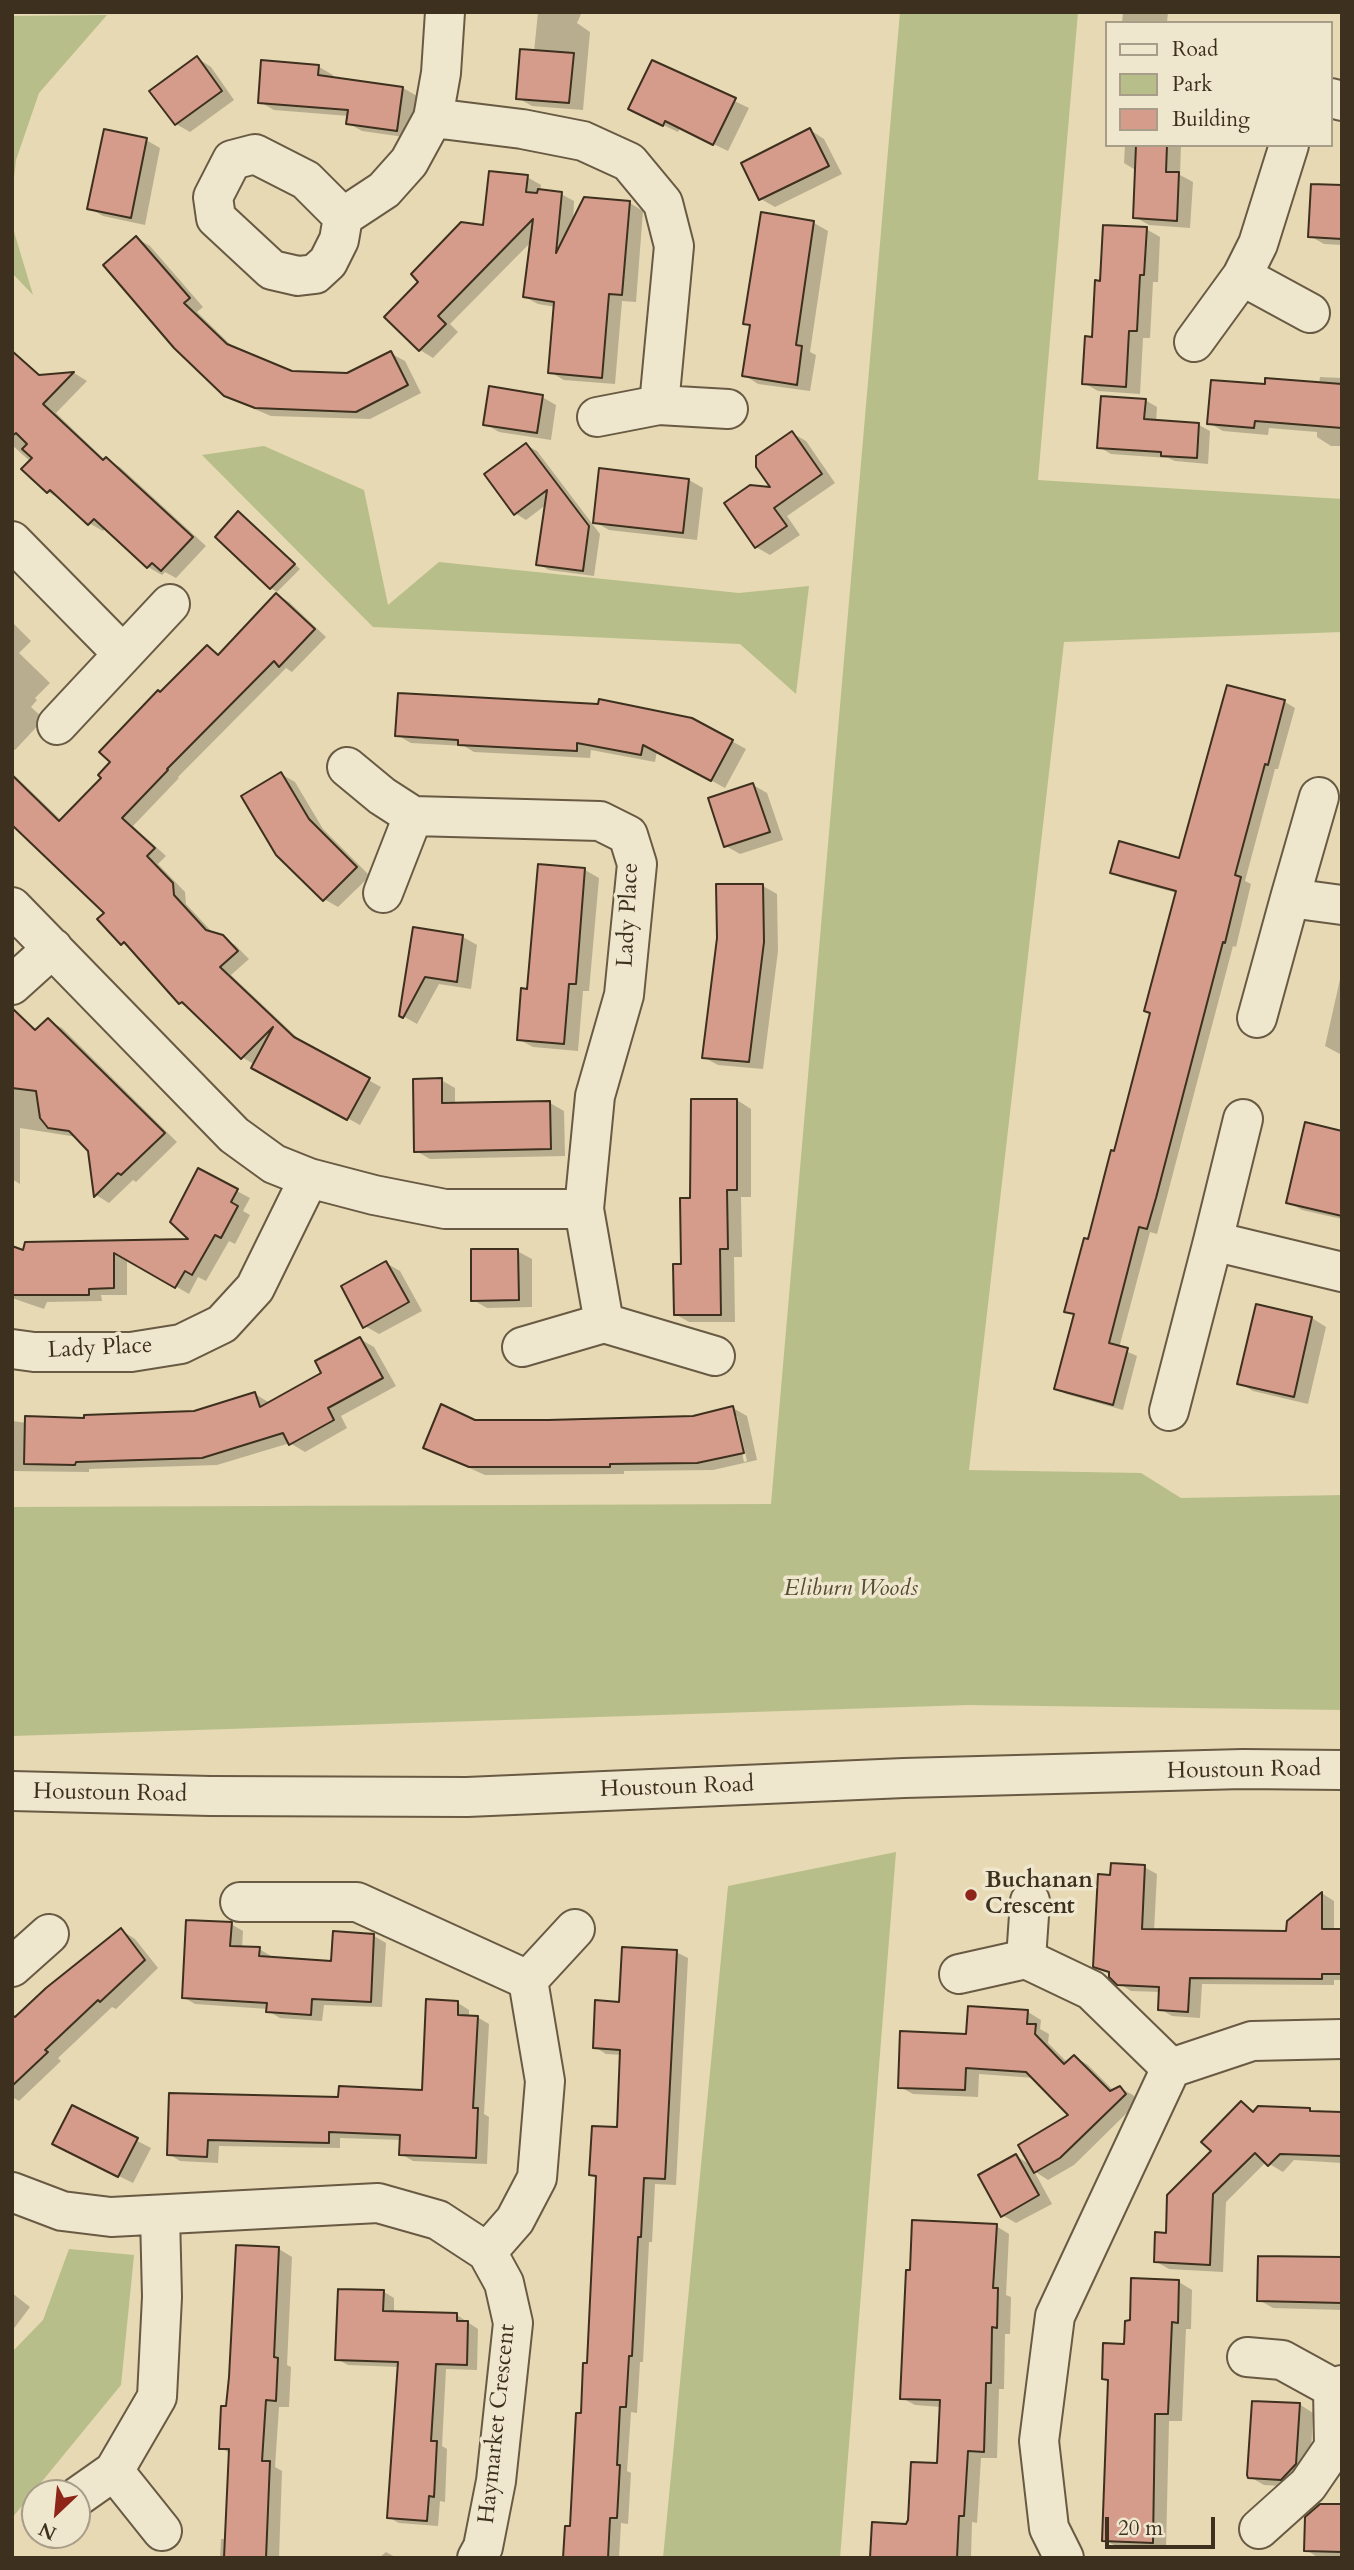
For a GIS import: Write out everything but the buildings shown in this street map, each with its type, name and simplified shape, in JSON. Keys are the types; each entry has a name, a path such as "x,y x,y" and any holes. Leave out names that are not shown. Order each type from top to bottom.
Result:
{"street":[{"path":"343,217 384,190 410,162 433,118 441,74 445,12"},
{"path":"433,118 522,129 583,141 629,162 663,203 674,246 659,405"},
{"path":"1194,342 1242,276 1258,244 1288,147"},
{"path":"1242,276 1310,313"},
{"path":"597,417 659,405 728,409"},
{"path":"12,541 122,653"},
{"path":"57,725 170,604"},
{"path":"347,767 382,796 413,816 383,893"},
{"path":"1257,1018 1319,797"},
{"name":"Lady Place","path":"413,816 600,821 628,835 637,864 624,995 595,1096 584,1209 604,1323"},
{"path":"1290,898 1342,905"},
{"path":"12,907 234,1135 274,1164 309,1178 374,1195 445,1209 584,1209"},
{"path":"12,985 53,948"},
{"path":"1169,1410 1243,1119"},
{"name":"Lady Place","path":"12,1349 34,1352 131,1352 181,1344 222,1324 255,1289 309,1178"},
{"path":"1213,1241 1342,1272"},
{"path":"522,1348 604,1323 715,1356"},
{"name":"Houstoun Road","path":"12,1791 210,1796 467,1797 904,1778 1243,1769 1342,1770"},
{"path":"1026,1959 1030,1901"},
{"path":"240,1902 357,1902 528,1980"},
{"path":"528,1980 575,1929"},
{"path":"12,1966 49,1934"},
{"path":"959,1974 1026,1959 1091,1990 1171,2068"},
{"path":"487,2252 515,2220 537,2178 545,2081 528,1980"},
{"path":"1064,2558 1049,2528 1039,2441 1055,2316 1171,2068 1252,2041 1342,2039"},
{"name":"Haymarket Crescent","path":"12,2192 62,2211 111,2217 378,2203 438,2220 487,2252 504,2283 513,2323 496,2481 483,2547 477,2558"},
{"path":"91,2488 114,2472 157,2397 162,2297 160,2215"},
{"path":"1259,2529 1308,2485 1334,2448 1337,2386 1265,2358"},
{"path":"114,2472 162,2531"}],"green space":[{"name":"Eliburn Woods","path":"900,12 1078,12 1038,480 1342,499 1342,632 1064,642 969,1470 1141,1473 1181,1498 1342,1495 1342,1710 968,1705 12,1736 12,1507 771,1504"},
{"path":"107,15 39,93 16,160 12,195 12,16"},
{"path":"12,225 33,295 12,273"},
{"path":"264,446 364,490 388,605 439,562 739,593 809,586 796,694 740,644 373,627 202,455"},
{"path":"896,1852 840,2558 663,2558 728,1886"},
{"path":"69,2249 134,2255 121,2385 44,2479 21,2479 21,2507 12,2518 12,2352 43,2320"}],"place":[{"name":"Buchanan Crescent","path":"971,1895"}]}
